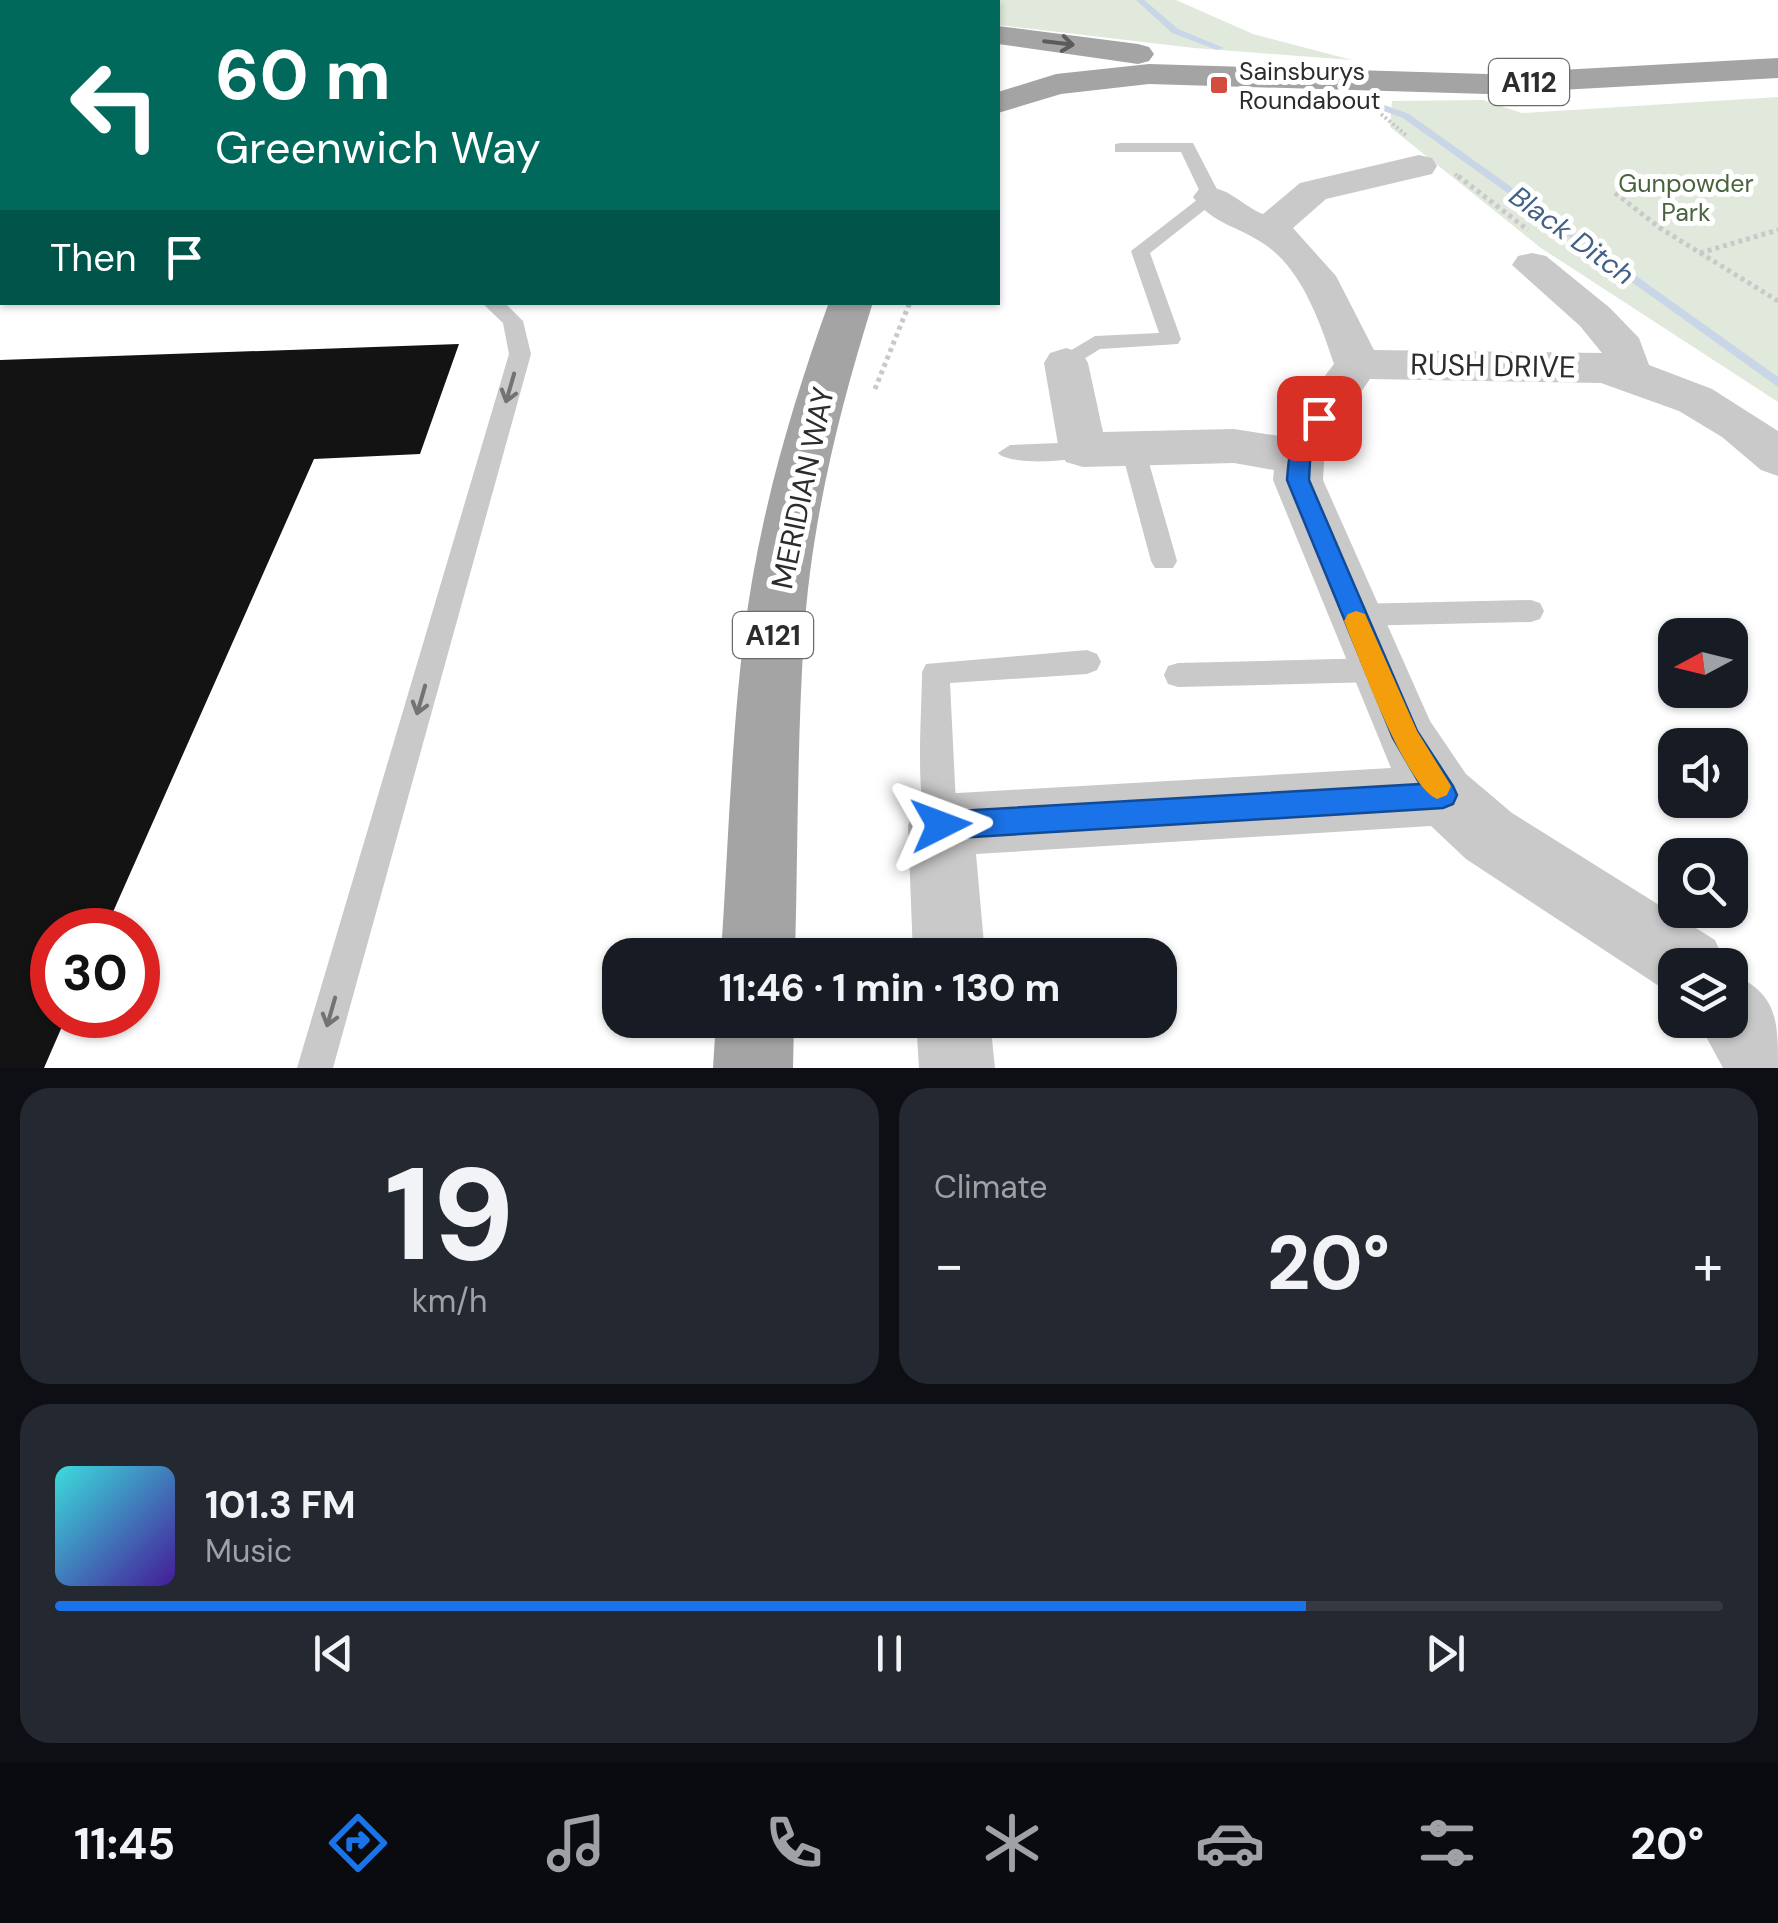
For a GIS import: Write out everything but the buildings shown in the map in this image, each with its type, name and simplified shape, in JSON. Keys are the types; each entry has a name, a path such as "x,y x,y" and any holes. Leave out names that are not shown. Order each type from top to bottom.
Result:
{"main road":[{"name":"A112","path":"1000,35 1289,76"},
{"path":"1000,58 1009,70 1007,92 1000,101"},
{"name":"A112","path":"1000,102 1056,84 1161,74 1487,84 1778,68"},
{"name":"MERIDIAN WAY","path":"759,938 774,634 811,430 853,310"},
{"path":"753,1068 754,1038"}],"street":[{"path":"1268,230 1314,191 1428,160"},
{"path":"1212,197 1220,208 1268,230 1294,249 1343,323 1357,364 1301,442 1298,480 1407,738 1443,795 1489,836 1664,948"},
{"name":"RUSH DRIVE","path":"1536,252 1623,348 1628,374"},
{"path":"1066,363 1083,450 1234,446 1298,457"},
{"name":"RUSH DRIVE","path":"1357,364 1601,368 1628,374 1725,414 1778,458"},
{"path":"948,938 941,825 1443,795"},
{"path":"955,1038 956,1068"}],"lane":[{"path":"1066,363 1094,343 1171,340 1140,251 1212,197 1187,147 1120,148"},
{"path":"315,1068 520,354 513,321 494,305"},
{"path":"1133,448 1164,561"},
{"path":"1010,453 1083,450"},
{"path":"1354,616 1531,612"},
{"path":"941,825 936,672 1087,662"},
{"path":"1178,674 1376,670"}],"path":[{"path":"1372,106 1428,160 1536,252"},
{"path":"1615,194 1698,253 1778,301"},
{"path":"1698,253 1778,230"},
{"path":"869,407 909,305"}],"green space":[{"path":"1000,0 1176,0 1253,34 1352,60 1194,48 1000,25"},
{"name":"Gunpowder Park","path":"1778,97 1778,402 1541,248 1390,127 1392,101 1483,100 1522,113"}],"waterway":[{"name":"Black Ditch","path":"1140,0 1175,31 1220,48"},
{"name":"Black Ditch","path":"1359,99 1406,116 1778,383"}],"slow traffic":[{"path":"1356,621 1407,738 1437,786"}],"place":[{"name":"Sainsburys Roundabout","path":"1219,85"}],"route":[{"path":"941,825 1443,795 1407,738 1298,480 1301,442 1319,418"}]}
